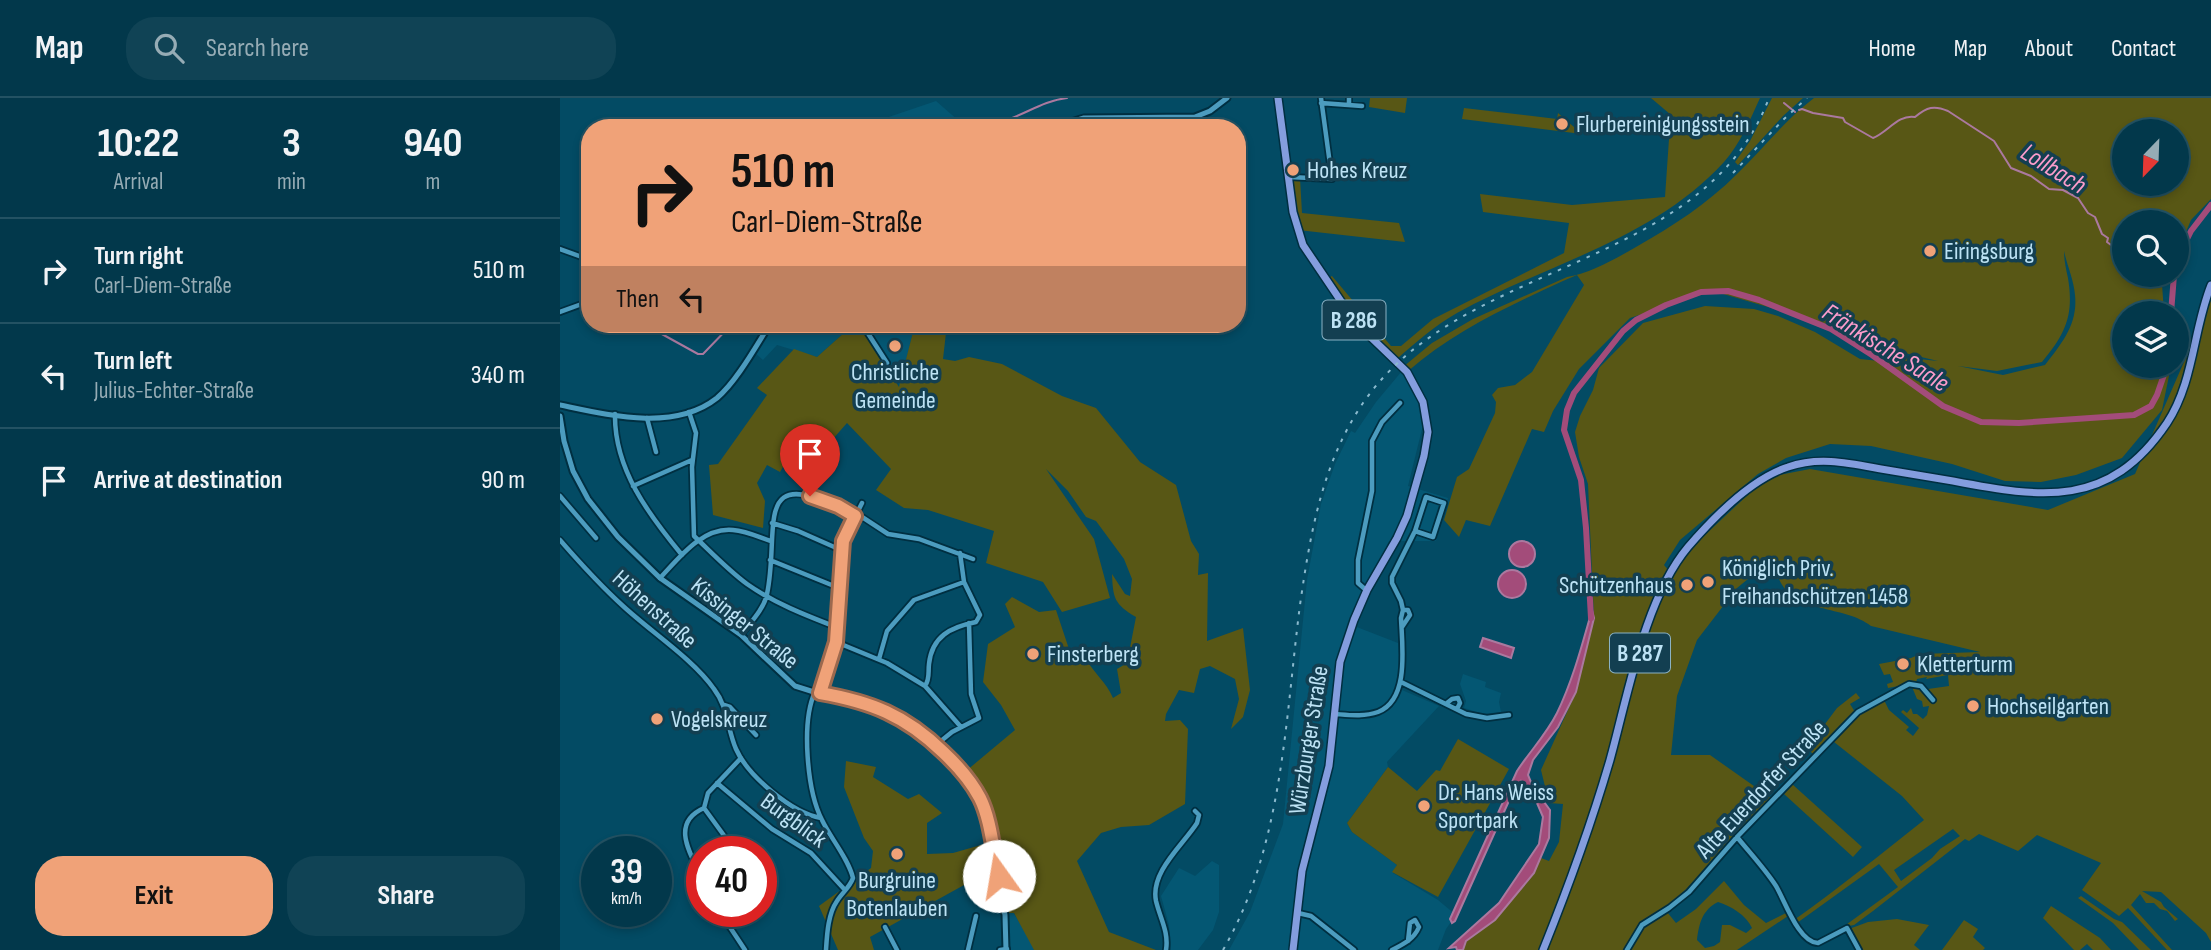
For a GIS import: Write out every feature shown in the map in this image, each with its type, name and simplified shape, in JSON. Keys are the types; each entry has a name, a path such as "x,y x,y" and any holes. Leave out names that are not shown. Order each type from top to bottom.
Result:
{"main road":[{"name":"B 286","path":"1278,98 1293,212 1303,245 1355,322 1407,372 1419,391 1426,412 1427,443 1407,516 1369,586"},
{"name":"B 287","path":"1543,950 1593,817 1654,606 1672,569 1697,537 1751,486 1766,476 1789,466 1813,461 1854,464 2034,494 2068,492 2105,480 2140,456 2169,419 2185,383 2199,321 2211,285"},
{"name":"Würzburger Straße","path":"1293,950 1303,871 1329,766 1342,652 1369,586"}],"street":[{"path":"1081,119 1195,117 1210,111 1227,98"},
{"path":"1349,98 1349,105"},
{"path":"1289,177 1332,179 1321,100 1362,106"},
{"path":"560,249 581,257"},
{"path":"560,312 581,304"},
{"path":"560,405 647,418 689,412 704,406 722,393 764,333"},
{"path":"868,333 887,363"},
{"path":"1369,586 1357,583 1357,571 1372,491 1372,441 1382,422 1400,402"},
{"path":"689,412 696,433 692,460 694,536 745,582 798,612 836,627"},
{"path":"615,414 621,453 633,486 655,522 682,555"},
{"name":"Kissinger Straße","path":"560,416 573,471 588,499 618,537 660,578 741,635 787,681 803,689 850,698 890,713 924,733 965,774 984,809 1003,898 1004,950"},
{"path":"647,418 656,452"},
{"path":"633,486 692,460"},
{"path":"741,635 767,596 772,523 779,501 785,496 794,494 820,499 855,514 888,534 919,539 973,559"},
{"path":"560,496 596,538"},
{"path":"1334,714 1361,715 1378,712 1392,702 1401,682 1403,610 1392,577 1415,531 1426,497 1444,503 1433,537 1415,531"},
{"path":"826,950 828,927 835,904 852,881 852,874 812,796 808,764 809,710 836,642 841,550 846,532 862,503"},
{"path":"772,523 798,530 841,550"},
{"path":"660,578 682,555 712,532 730,529 771,541"},
{"name":"Höhenstraße","path":"560,540 621,605 707,680 724,704 734,743 741,758 756,776 778,797 811,816 821,818"},
{"path":"925,686 931,655 939,638 957,626 976,622 980,615 964,582 960,553"},
{"path":"769,560 839,588"},
{"path":"879,659 887,631 914,600 964,582"},
{"path":"936,745 961,727 979,719 971,694 969,623"},
{"path":"836,642 879,659 925,686 961,727"},
{"path":"1401,682 1478,718 1509,715"},
{"name":"Alte Euerdorfer Straße","path":"1627,950 1642,925 1689,892 1737,837 1858,712 1909,684 1921,686 1933,700"},
{"path":"1447,703 1458,698 1461,703 1457,709"},
{"name":"Höhenstraße","path":"724,704 756,735"},
{"path":"686,836 684,827 690,817 704,808 708,793 741,758"},
{"name":"Burgblick","path":"717,783 780,836 811,853 845,890"},
{"path":"704,808 724,836"},
{"path":"1167,950 1165,928 1155,889 1168,863 1197,823 1199,815 1195,811"},
{"path":"1737,837 1775,886 1793,921 1808,940 1818,943 1847,928 1859,950"},
{"path":"1297,913 1311,916 1354,950"},
{"path":"968,950 976,916"},
{"path":"730,927 745,950"},
{"path":"886,927 897,950"},
{"path":"1392,950 1408,941"}],"shaded area":[{"path":"1370,98 1407,98 1405,113 1369,107"},
{"path":"1651,98 1760,98 1730,155 1696,189 1665,212 1597,248 1457,313 1398,358 1368,334 1326,279 1332,276 1391,346 1401,346 1433,319 1564,253 1569,223 1483,212 1480,194 1572,205 1665,197 1669,139 1677,120"},
{"path":"1772,98 1803,98 1738,165 1735,162 1750,141"},
{"path":"1814,98 2211,98 2211,199 2189,225 2189,210 2112,210 2112,287 2162,287 2163,301 2112,301 2112,378 2169,378 2162,410 2122,458 2076,475 2041,482 2005,481 1952,464 1871,446 1830,444 1786,458 1758,474 1680,540 1664,565 1669,571 1586,829 1540,950 1463,950 1466,941 1506,905 1541,858 1549,861 1559,842 1563,804 1549,803 1541,770 1576,692 1594,618 1588,484 1579,457 1575,432 1593,390 1599,368 1643,323 1705,306 1754,309 1778,316 1815,332 1860,359 1889,362 1899,357 1938,361 1900,352 1884,359 1834,326 1713,291 1630,318 1579,369 1553,411 1544,432 1532,429 1490,526 1466,520 1459,537 1444,520 1457,477 1469,469 1495,413 1496,402 1492,395 1498,388 1515,385 1532,372 1584,285 1577,275 1563,281 1462,332 1407,372 1403,367 1432,343 1473,319 1567,277 1603,265 1676,223 1726,185","holes":["2064,251 2075,305 2071,324 2063,341 2045,365 2003,375 1958,366 1997,371 2042,362 2057,342 2069,313 2070,291"]},
{"path":"936,101 957,119 883,119"},
{"path":"1464,108 1557,119 1558,113 1582,134 1462,119"},
{"path":"1289,177 1300,178 1302,213 1399,223 1405,242 1298,230"},
{"path":"2211,300 2211,942 2206,933 2161,892 2142,891 2161,902 2178,919 2175,921 2167,911 2154,903 2146,903 2140,894 2131,905 2172,950 2167,950 2128,908 2119,916 2082,890 2101,863 2037,835 2018,851 1979,834 1969,841 1965,839 1854,925 1843,927 1898,887 1879,864 1797,923 1794,920 1924,820 1902,796 1829,738 1813,754 1807,748 1837,708 1856,693 1860,698 1850,704 1855,712 1846,720 1848,722 1863,710 1884,700 1889,710 1909,727 1906,730 1913,736 1919,728 1901,712 1903,710 1907,713 1911,708 1913,714 1923,719 1929,706 1923,707 1912,687 1916,686 1932,697 1928,689 1949,686 1948,675 1917,679 1916,683 1888,688 1887,684 1893,682 1890,674 1884,675 1879,664 1920,654 1980,652 1871,626 1860,619 1808,604 1786,590 1779,579 1748,579 1737,588 1697,640 1677,696 1671,755 1710,755 1771,798 1686,889 1655,913 1667,912 1676,923 1696,909 1724,881 1744,905 1766,923 1786,913 1788,916 1737,950 1546,950 1590,837 1662,593 1670,586 1678,565 1689,550 1754,489 1779,475 1810,469 2048,510 2135,474 2177,378 2189,378 2189,350","holes":["1953,829 1960,836 1901,881 1894,870","1718,902 1746,919 1752,928 1746,933 1730,925 1722,925 1720,942 1705,948 1697,940 1705,913"]},
{"path":"768,333 844,333 817,357 777,345 763,360 754,352"},
{"path":"844,333 864,333 899,387 913,333 946,333 943,359 955,361 969,357 1002,364 1062,396 1096,408 1140,462 1176,485 1191,541 1199,554 1198,575 1208,573 1207,641 1243,628 1250,690 1243,717 1231,729 1239,699 1235,679 1210,666 1200,669 1194,693 1179,690 1165,721 1180,720 1188,729 1185,804 1149,825 1121,827 1101,833 1077,861 1109,932 1156,950 1034,950 1014,913 1008,913 987,809 966,771 1015,730 1001,705 983,682 988,644 1015,627 1005,604 1012,597 1039,612 1056,610 1072,658 1085,658 1113,698 1121,693 1117,669 1127,663 1136,617 1116,600 1112,574 1125,594 1130,596 1132,579 1124,559 1096,521 1086,517 1068,491 1046,469 1094,539 1110,598 1062,612 1043,582 986,563 994,531 928,510 904,508 876,490 891,469 847,423 802,474 784,465 780,472 767,465 757,483 765,501 763,528 713,515 709,465 718,464 767,395 757,388 794,349 817,357"},
{"path":"869,333 913,333 900,386"},
{"path":"1402,371 1417,395 1423,425 1408,486 1448,498 1436,541 1389,541 1349,624 1398,643 1402,690 1439,706 1387,762 1388,767 1347,823 1352,832 1397,865 1393,873 1438,900 1456,915 1446,929 1438,950 1229,950 1250,912 1283,824 1307,580 1321,504 1335,464 1351,431 1355,433"},
{"path":"1522,541 1531,545 1535,554 1531,563 1522,567 1513,563 1509,554 1513,545"},
{"path":"1512,570 1522,574 1526,584 1522,594 1512,598 1502,594 1498,584 1502,574"},
{"path":"1592,610 1594,618 1576,692 1558,727 1533,760 1528,775 1533,787 1550,810 1549,838 1534,873 1495,920 1466,941 1463,950 1449,948 1499,903 1539,844 1543,817 1537,803 1521,781 1452,923 1450,919 1517,771 1548,729 1563,701"},
{"path":"1483,638 1514,648 1511,658 1480,647"},
{"path":"1463,674 1486,682 1485,687 1501,693 1501,712 1483,714 1464,708 1466,701 1460,684"},
{"name":"Dr. Hans Weiss Sportpark","path":"1458,739 1509,769 1438,897 1392,872 1397,865 1352,832 1347,823 1388,767 1417,791 1436,770 1440,771"},
{"path":"846,761 876,767 873,777 908,799 919,794 942,813 927,823 927,854 953,853 988,843 993,869 870,937 874,950 838,950 819,906 871,868 873,851 864,838 844,787"},
{"path":"1792,784 1862,847 1853,857 1784,794"},
{"path":"1212,861 1219,865 1219,912 1213,930 1198,950 1171,950 1169,925 1161,896 1179,868 1195,876"},
{"path":"2081,896 2122,922 2151,950 2139,950 2113,923 2078,898"},
{"path":"2051,906 2100,938 2111,950 2093,950 2087,944 2080,950 2074,950 2043,918"},
{"path":"1013,912 1034,950 1009,950 1008,913"},
{"path":"1897,919 1929,925 1914,945 1920,950 1860,950 1849,929 1868,922"},
{"path":"1964,920 1978,929 1973,937 1985,948 1942,950"}],"waterway":[{"name":"Lollbach","path":"1009,119 1049,102 1067,98"},
{"name":"Lollbach","path":"1784,103 1795,112"},
{"name":"Lollbach","path":"1799,110 1843,118 1845,122 1873,138 1903,118 1915,117 1927,109 1939,108 1948,111 1994,141 2011,168 2031,176 2049,189 2063,190 2078,198 2088,213 2095,217 2102,234 2112,246"},
{"name":"Fränkische Saale","path":"2189,235 2211,205"},
{"name":"Fränkische Saale","path":"2172,301 2173,287"},
{"name":"Fränkische Saale","path":"1591,618 1581,480 1564,430 1567,410 1574,393 1623,331 1636,320 1666,305 1701,292 1728,291 1759,300 1831,329 1943,406 1981,422 2019,423 2134,415 2151,406 2163,378"},
{"name":"Lollbach","path":"660,333 698,354 703,354 723,333"}],"railway":[{"path":"1223,950 1243,910 1270,826 1285,738 1300,605 1320,500 1337,450 1363,403 1406,355 1459,319 1638,233 1692,199 1737,155 1769,98"},
{"path":"1733,173 1807,98"}],"place":[{"name":"Flurbereinigungsstein","path":"1562,124"},
{"name":"Hohes Kreuz","path":"1293,170"},
{"name":"Eiringsburg","path":"1930,251"},
{"name":"Christliche Gemeinde","path":"895,346"},
{"name":"Königlich Priv. Freihandschützen 1458","path":"1708,582"},
{"name":"Schützenhaus","path":"1687,585"},
{"name":"Finsterberg","path":"1033,654"},
{"name":"Kletterturm","path":"1903,664"},
{"name":"Hochseilgarten","path":"1973,706"},
{"name":"Vogelskreuz","path":"657,719"},
{"name":"Dr. Hans Weiss Sportpark","path":"1424,806"},
{"name":"Burgruine Botenlauben","path":"897,854"}],"route":[{"path":"810,496 838,506 855,516 846,532 841,550 836,642 820,693 850,698 898,716 924,733 968,777 984,809 999,876"}]}
